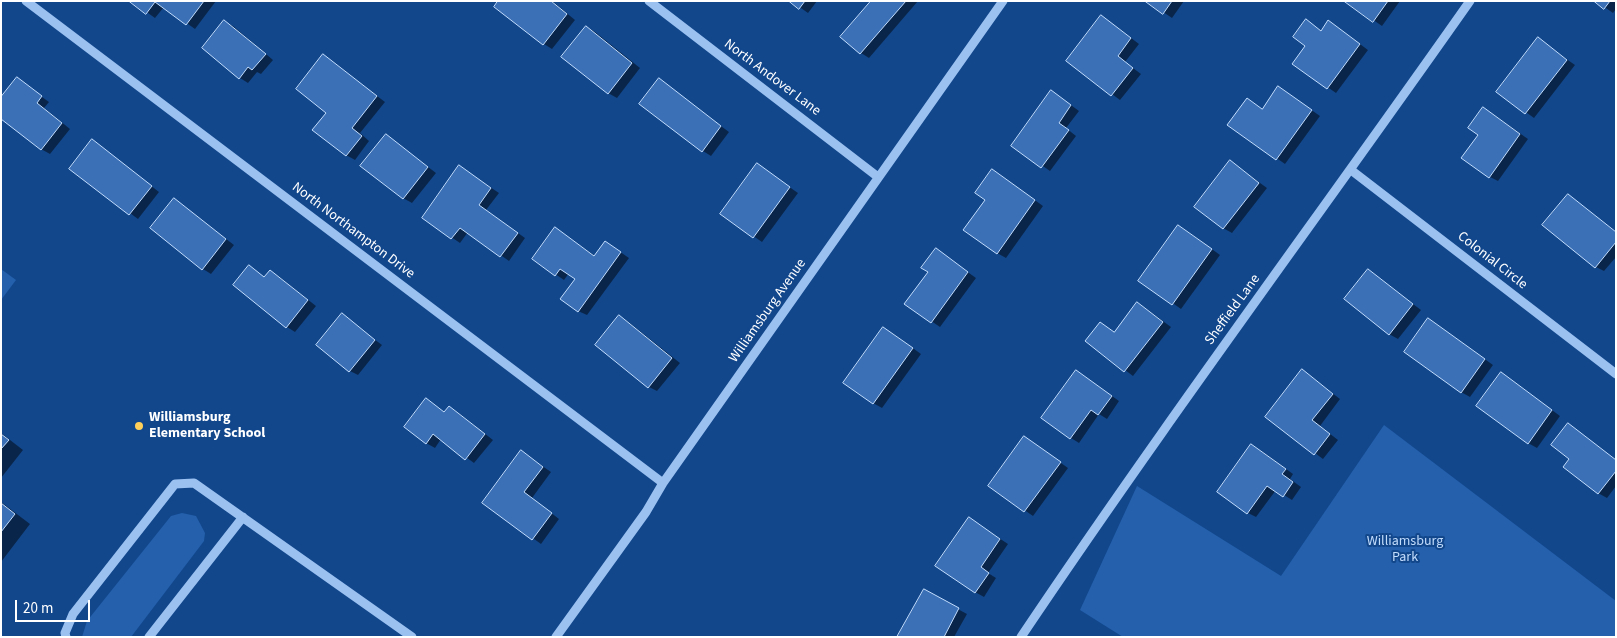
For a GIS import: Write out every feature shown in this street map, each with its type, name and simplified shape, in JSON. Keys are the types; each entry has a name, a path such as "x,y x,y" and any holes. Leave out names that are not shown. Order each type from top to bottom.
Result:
{"street":[{"name":"North Northampton Drive","path":"26,1 663,483"},
{"name":"North Andover Lane","path":"649,1 878,177"},
{"name":"Williamsburg Avenue","path":"556,637 646,512 663,483 1003,1"},
{"name":"Sheffield Lane","path":"1021,637 1117,495 1470,1"},
{"name":"Colonial Circle","path":"1351,170 1616,374"},
{"path":"66,637 65,633 73,614 175,484 194,483 412,637"},
{"path":"148,637 243,517"}],"green space":[{"path":"1,269 16,280 1,300"},
{"name":"Williamsburg Park","path":"1384,425 1616,601 1616,637 1123,637 1080,610 1137,486 1281,576"},
{"path":"182,513 196,516 205,533 204,541 131,637 82,637 87,621 171,516"}],"building":[{"path":"129,1 204,1 186,25 155,2 146,14"},
{"path":"498,1 551,1 567,14 543,45 494,7"},
{"path":"789,1 805,1 799,9"},
{"path":"871,1 906,1 860,54 840,37"},
{"path":"1145,1 1172,1 1163,14"},
{"path":"1344,1 1388,1 1373,22"},
{"path":"1594,1 1610,1 1604,9"},
{"path":"1101,15 1131,38 1118,56 1133,68 1111,96 1066,61"},
{"path":"1306,19 1321,31 1328,20 1360,44 1327,89 1292,64 1305,46 1293,37"},
{"path":"224,20 266,54 252,70 248,67 239,79 202,48"},
{"path":"586,26 632,63 608,94 561,57"},
{"path":"1538,37 1567,60 1525,114 1496,92"},
{"path":"323,54 377,96 352,128 362,136 346,156 312,130 326,113 296,89"},
{"path":"17,77 42,96 37,103 62,123 41,150 1,119 1,97"},
{"path":"659,78 721,126 702,152 639,104"},
{"path":"1278,86 1312,110 1276,160 1227,125 1247,98 1262,109"},
{"path":"1051,90 1071,105 1059,123 1069,130 1041,168 1011,146"},
{"path":"1483,107 1520,134 1489,178 1461,158 1478,135 1468,128"},
{"path":"386,134 428,167 403,199 360,166"},
{"path":"92,139 152,186 129,215 69,169"},
{"path":"1230,160 1259,183 1223,229 1194,207"},
{"path":"757,163 790,187 753,238 720,214"},
{"path":"459,165 491,188 479,205 518,233 500,257 460,228 451,239 422,218"},
{"path":"992,169 1035,200 997,254 963,230 985,200 975,193"},
{"path":"1568,194 1616,232 1616,242 1595,268 1542,225"},
{"path":"174,198 226,239 202,270 150,228"},
{"path":"1178,225 1212,249 1172,305 1138,281"},
{"path":"555,227 594,256 605,241 621,252 578,312 560,299 575,279 560,269 555,276 532,259"},
{"path":"936,248 968,272 931,323 904,304 928,272 921,268"},
{"path":"249,265 264,277 270,270 308,300 286,328 233,285"},
{"path":"1368,269 1413,304 1389,335 1344,299"},
{"path":"1137,302 1163,322 1124,372 1085,341 1100,322 1114,332"},
{"path":"342,313 375,340 349,372 316,345"},
{"path":"619,315 672,358 648,388 595,345"},
{"path":"1428,318 1485,359 1461,393 1404,352"},
{"path":"883,327 913,348 873,404 843,383"},
{"path":"1302,369 1333,394 1312,420 1330,434 1314,455 1265,417"},
{"path":"1076,370 1112,396 1098,415 1091,410 1070,439 1041,418"},
{"path":"1501,372 1552,410 1528,444 1476,406"},
{"path":"426,398 444,412 449,406 485,434 465,460 433,434 426,444 404,427"},
{"path":"1568,423 1616,460 1616,471 1598,494 1563,467 1569,459 1551,445"},
{"path":"1,434 9,440 1,449"},
{"path":"1024,436 1061,462 1024,512 988,486"},
{"path":"1251,444 1286,469 1282,474 1293,482 1283,497 1267,486 1247,514 1217,492"},
{"path":"521,450 543,467 524,492 552,513 532,540 482,503"},
{"path":"1,503 15,514 1,532"},
{"path":"969,517 1000,539 981,567 989,573 975,593 935,566"},
{"path":"924,589 959,608 944,637 897,637"}],"place":[{"name":"Williamsburg Elementary School","path":"139,426"}]}
